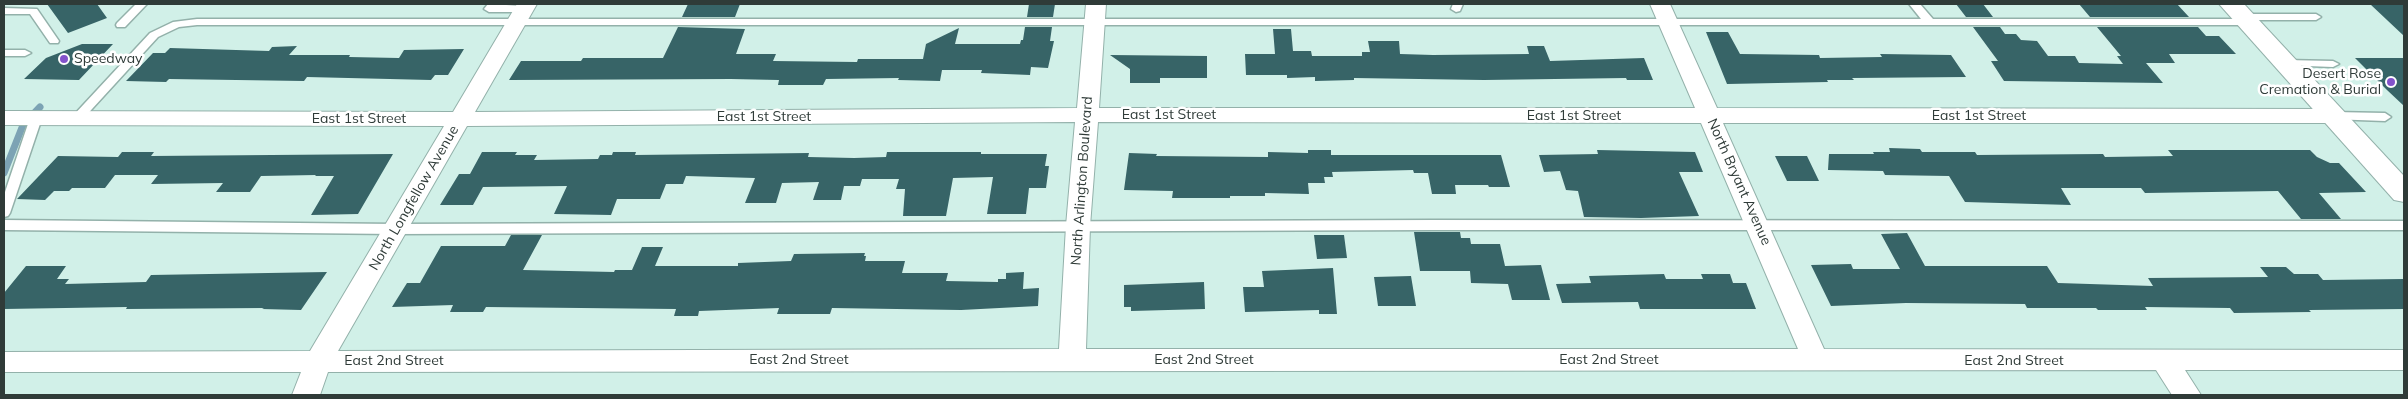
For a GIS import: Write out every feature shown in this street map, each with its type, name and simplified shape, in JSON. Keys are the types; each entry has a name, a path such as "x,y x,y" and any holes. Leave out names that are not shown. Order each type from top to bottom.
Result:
{"street":[{"name":"North Longfellow Avenue","path":"306,395 318,361 523,11"},
{"name":"North Bryant Avenue","path":"1664,12 1816,361"},
{"name":"North Arlington Boulevard","path":"1072,359 1078,226 1095,13"},
{"path":"2241,14 2404,193"},
{"name":"East 1st Street","path":"4,118 460,119 1086,115 2334,116"},
{"name":"East 2nd Street","path":"4,362 1072,359 2404,360"},
{"path":"2164,361 2187,395"}],"lane":[{"path":"29,11 38,4"},
{"path":"121,25 142,4"},
{"path":"1914,4 1930,22"},
{"path":"471,22 477,14 491,6 523,11 1664,12 1930,22 2241,14 2316,17"},
{"path":"4,11 34,11 54,41"},
{"path":"77,118 154,36 177,24 471,22 523,11"},
{"path":"4,53 25,53"},
{"path":"2285,63 2333,64"},
{"path":"2334,116 2384,117"},
{"path":"4,213 36,118"},
{"path":"4,225 396,229 1078,226 2404,226"}],"building":[{"path":"47,4 97,4 107,18 68,33"},
{"path":"688,4 740,4 735,17 682,17"},
{"path":"1029,4 1055,4 1053,17 1027,17"},
{"path":"1956,4 1983,4 1993,17 1966,17"},
{"path":"2079,4 2177,4 2189,17 2090,17"},
{"path":"2370,4 2404,4 2404,36"},
{"path":"678,27 745,29 736,54 776,54 773,61 857,62 858,59 923,59 926,44 959,28 955,44 1020,44 1021,40 1023,40 1025,27 1052,27 1050,41 1054,41 1048,68 1031,67 1030,75 981,73 982,70 942,70 940,81 898,80 899,78 826,79 823,85 778,85 779,80 731,79 509,80 521,61 581,61 583,58 663,58"},
{"path":"1973,27 2000,27 2005,34 2016,34 2021,40 2037,41 2048,56 2075,56 2079,63 2123,64 2117,56 2121,56 2097,27 2198,27 2206,36 2219,36 2236,54 2169,54 2175,63 2146,63 2163,83 2004,81 1991,61 1998,61"},
{"path":"1273,29 1291,29 1293,51 1311,51 1312,56 1362,56 1362,52 1370,52 1368,41 1399,41 1400,54 1433,55 1529,54 1527,46 1544,46 1550,61 1644,58 1653,80 1627,80 1626,78 1484,80 1354,78 1354,80 1315,81 1315,77 1287,78 1287,75 1246,75 1245,54 1275,54"},
{"path":"1706,32 1728,32 1740,54 1819,55 1820,58 1882,57 1880,54 1951,55 1966,77 1852,78 1854,80 1827,80 1828,82 1727,84"},
{"path":"82,44 113,44 79,80 24,79 46,58"},
{"path":"297,46 289,55 350,55 349,57 399,58 404,50 464,49 448,75 435,75 431,80 307,77 304,81 169,79 166,82 126,81 153,53 165,53 170,48 269,51 272,47"},
{"path":"1110,55 1207,56 1207,78 1160,78 1160,83 1130,83 1130,69"},
{"name":"Desert Rose Cremation & Burial","path":"2355,58 2404,58 2404,106 2387,90"},
{"path":"1889,148 1920,149 1922,152 1975,152 1977,155 2103,154 2105,157 2173,156 2168,150 2310,150 2317,157 2330,163 2339,163 2366,192 2319,193 2341,219 2301,219 2278,191 2145,193 2141,188 2061,188 2071,205 1965,202 1949,176 1885,175 1883,171 1828,170 1829,154 1874,154 1873,152 1890,152"},
{"path":"1308,150 1331,150 1331,155 1501,155 1510,187 1455,185 1456,194 1432,194 1428,173 1414,173 1413,170 1332,172 1333,177 1324,177 1325,183 1308,183 1309,194 1265,193 1265,196 1230,196 1230,198 1172,198 1173,191 1124,190 1129,153 1157,154 1156,156 1268,157 1268,152 1308,153"},
{"path":"1597,150 1695,152 1703,172 1679,172 1699,216 1584,217 1578,191 1566,190 1560,171 1544,172 1539,155 1598,154"},
{"path":"122,152 154,152 151,156 393,154 358,214 311,215 334,176 316,175 261,176 250,192 216,192 223,183 151,184 158,175 115,175 105,188 72,188 69,191 54,191 45,200 17,199 58,156 118,157"},
{"path":"482,152 517,152 515,155 537,155 534,160 598,159 600,155 612,155 613,152 636,152 635,155 809,153 808,157 854,158 886,157 887,152 981,152 981,154 1047,154 1045,166 1049,166 1046,188 1029,188 1026,214 987,214 993,177 953,178 946,216 903,216 905,189 896,189 899,179 862,179 860,186 844,186 841,200 813,200 819,182 782,183 776,203 745,203 755,178 686,176 683,184 666,184 660,199 617,199 611,215 554,214 567,186 483,187 473,205 440,205 459,174 470,174"},
{"path":"1775,156 1807,156 1819,181 1787,181"},
{"path":"1414,232 1460,232 1461,238 1470,238 1471,244 1500,244 1505,266 1541,265 1550,300 1512,300 1508,284 1471,283 1470,271 1420,271"},
{"path":"1907,233 1925,266 2047,266 2058,283 2153,286 2148,278 2268,277 2260,267 2286,267 2294,274 2318,274 2323,280 2404,279 2404,309 2234,313 2230,308 2145,307 2147,310 2098,310 2096,308 2027,308 2025,304 1906,303 1831,306 1811,265 1851,264 1853,269 1900,269 1881,234"},
{"path":"511,235 542,235 523,270 614,272 615,270 632,270 642,247 663,247 655,266 738,266 738,263 791,261 794,254 865,253 865,261 905,261 902,273 948,273 946,281 998,282 998,279 1006,279 1006,273 1024,272 1023,289 1039,288 1038,306 961,310 832,308 830,314 777,314 779,308 699,311 698,316 674,316 676,309 486,307 483,312 450,312 453,305 392,307 407,283 420,283 441,246 505,246"},
{"path":"1314,235 1344,235 1347,258 1317,259"},
{"path":"26,266 66,266 57,279 69,279 65,284 146,282 151,275 327,272 301,310 262,309 264,308 126,309 127,307 4,309 4,293"},
{"path":"1333,268 1337,314 1319,314 1319,310 1245,312 1243,287 1264,287 1262,271"},
{"path":"1664,274 1666,279 1703,279 1701,274 1730,274 1733,283 1746,283 1756,309 1640,309 1638,302 1562,303 1556,284 1591,283 1589,276"},
{"path":"1411,276 1416,306 1378,306 1374,277"},
{"path":"1204,282 1205,309 1131,311 1131,307 1124,307 1124,285"}],"waterway":[{"path":"4,173 23,125 40,107"}],"place":[{"name":"Speedway","path":"64,59"},
{"name":"Desert Rose Cremation & Burial","path":"2391,82"}]}
